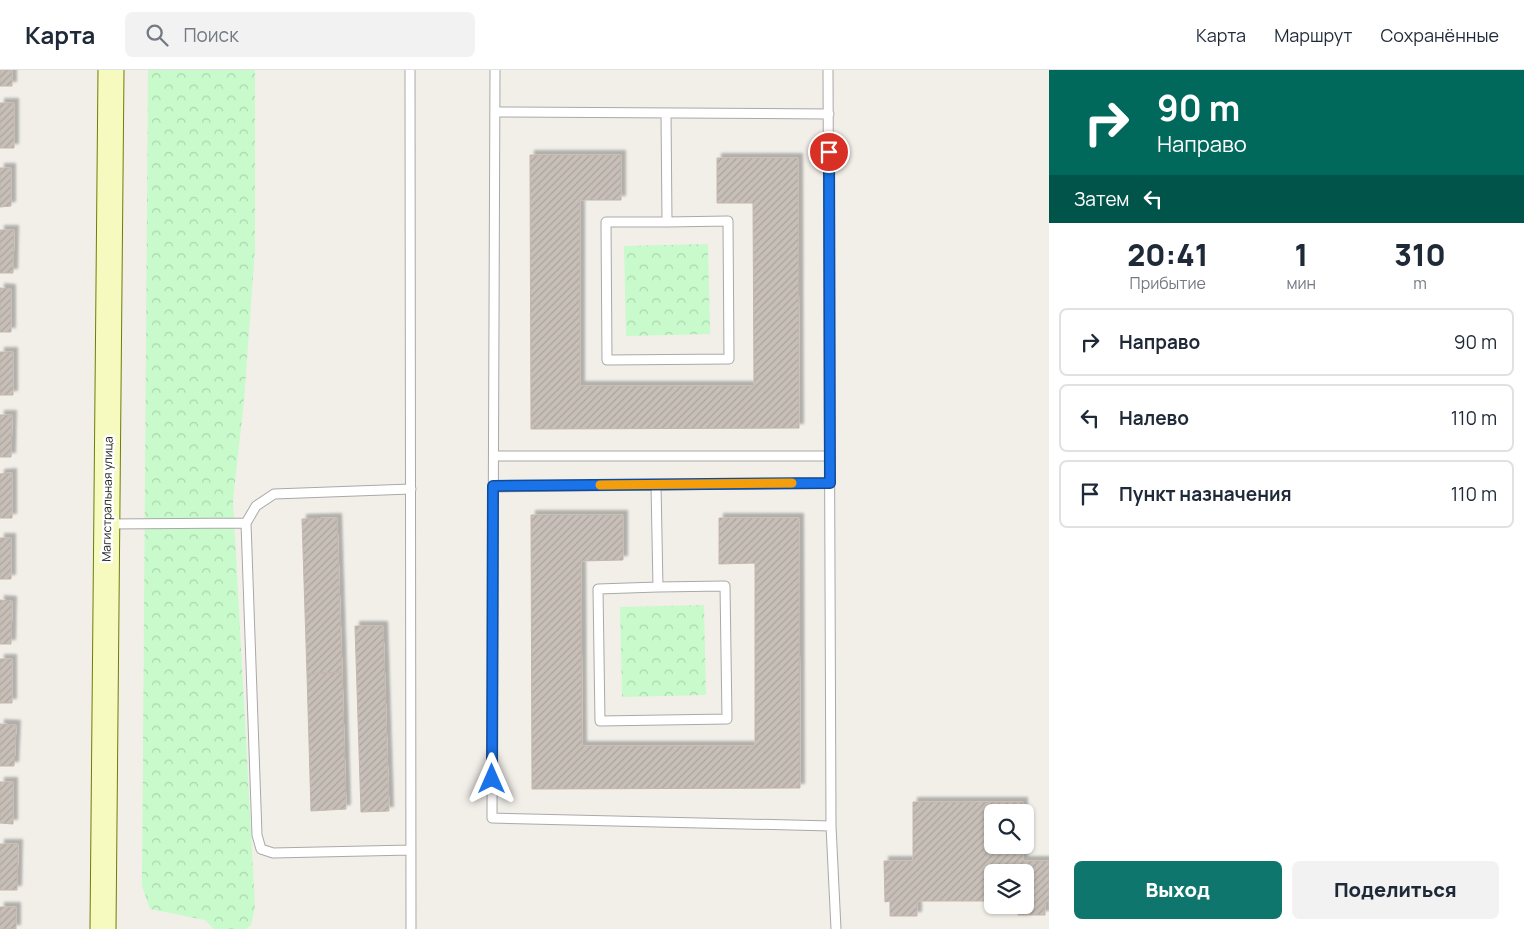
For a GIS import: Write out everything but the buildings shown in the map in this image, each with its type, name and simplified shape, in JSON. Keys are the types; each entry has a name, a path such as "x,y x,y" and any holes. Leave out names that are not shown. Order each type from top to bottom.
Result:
{"main road":[{"name":"Магистральная улица","path":"103,929 111,70"}],"lane":[{"path":"410,70 411,929"},
{"path":"495,70 492,818 831,826"},
{"path":"828,70 828,456 830,483 831,826 836,929"},
{"path":"495,112 829,114"},
{"path":"666,113 667,222"},
{"path":"728,221 729,359 607,360 606,222 667,222 728,221"},
{"path":"494,456 828,456"},
{"path":"493,486 830,483"},
{"path":"656,484 658,587"},
{"path":"410,489 274,494 256,506 246,523 257,835 261,850 273,853 411,850"},
{"path":"106,524 246,523"},
{"path":"725,586 727,719 600,722 598,589 658,587 725,586"}],"green space":[{"path":"148,70 255,70 255,249 244,401 233,500 255,906 251,925 246,929 214,929 205,920 150,909 142,886"},
{"path":"708,244 710,334 626,336 624,246"},
{"path":"704,605 706,695 622,697 620,607"}],"slow traffic":[{"path":"600,485 792,483"}],"route":[{"path":"492,779 493,486 830,483 828,456 829,152"}]}
